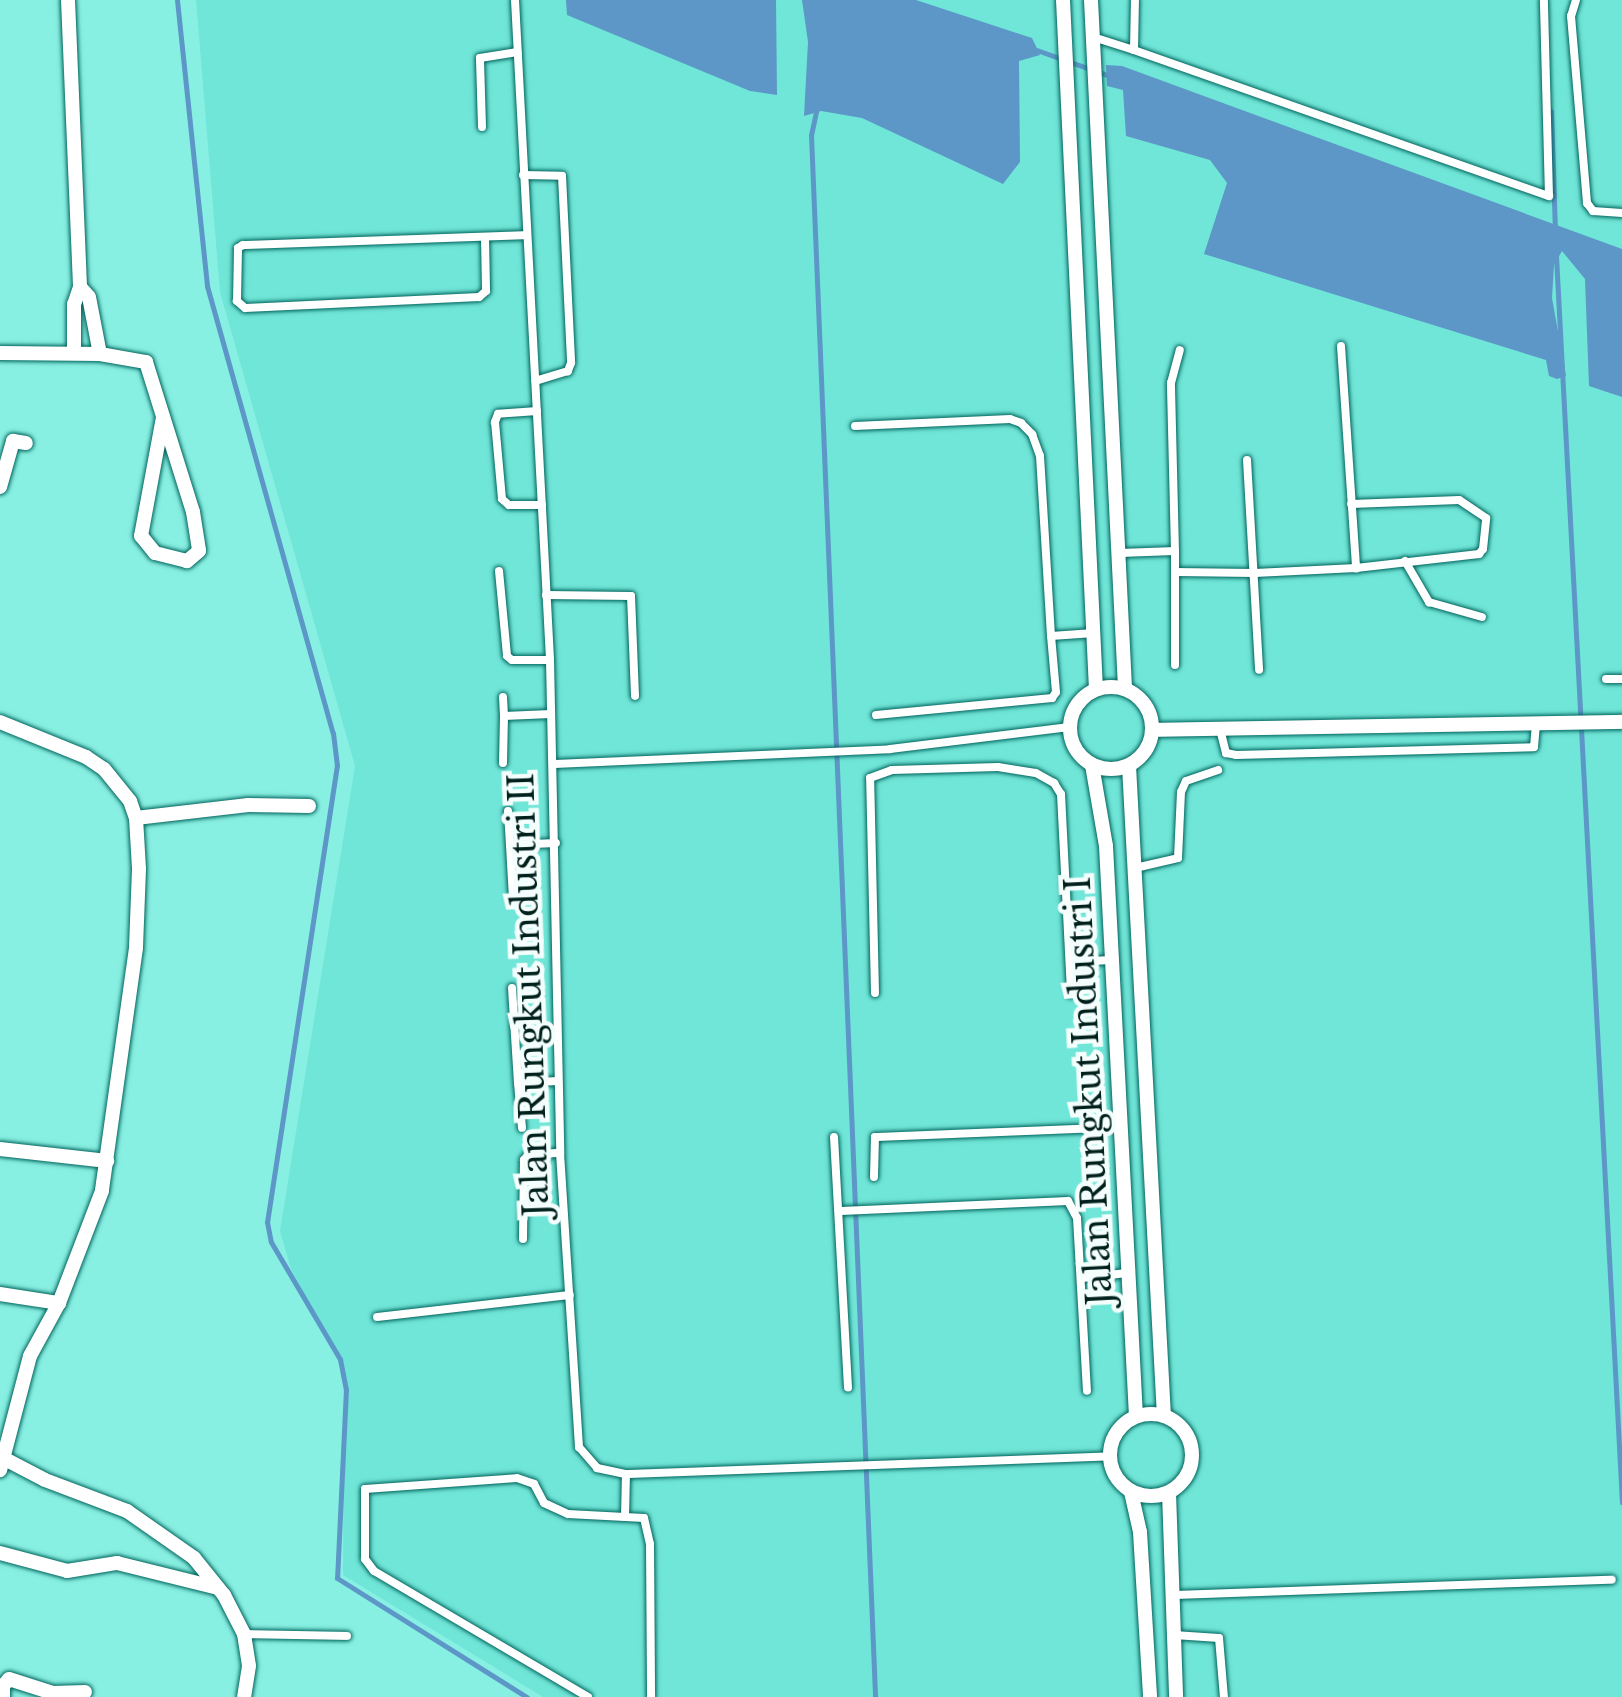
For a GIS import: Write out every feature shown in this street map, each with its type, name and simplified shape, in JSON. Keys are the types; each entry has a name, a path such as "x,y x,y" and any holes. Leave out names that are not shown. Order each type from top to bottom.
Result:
{"street":[{"path":"68,0 80,287 74,304 74,353"},
{"path":"1064,0 1066,119 1096,689"},
{"path":"1091,0 1126,689"},
{"path":"1064,53 1092,58"},
{"path":"80,287 88,294 100,354"},
{"path":"0,353 100,354 146,362 163,417 198,539 196,556 178,562 155,553 141,536 163,417"},
{"path":"0,488 13,441 26,443"},
{"path":"1096,689 1126,689 1146,705 1153,730 1150,744 1129,766 1104,769 1080,755 1070,727 1077,704 1096,689"},
{"path":"0,722 86,757 104,769 126,792 136,818 136,948 108,1160 90,1229 59,1302 30,1356 2,1464 126,1512 194,1558 219,1588 244,1634 248,1666 244,1697"},
{"path":"1153,730 1622,722"},
{"name":"Jalan Rungkut Industri I","path":"1092,765 1104,827 1136,1416"},
{"name":"Jalan Rungkut Industri I","path":"1129,766 1164,1416"},
{"path":"136,818 216,807 309,806"},
{"path":"0,1149 108,1160"},
{"path":"0,1294 59,1302"},
{"path":"1169,1493 1144,1496 1120,1483 1110,1456 1117,1432 1136,1416 1164,1416 1188,1437 1192,1452 1190,1468 1169,1493 1176,1697"},
{"path":"1131,1492 1140,1532 1150,1697"},
{"path":"0,1553 68,1571 117,1563 219,1588"},
{"path":"3,1697 2,1686 9,1679 53,1695 85,1692"}],"lane":[{"name":"Jalan Rungkut Industri II","path":"515,0 550,660 560,1153 579,1447 597,1468 626,1474 1110,1456"},
{"path":"1134,50 1135,0"},
{"path":"1090,36 1549,196 1544,0"},
{"path":"1576,0 1571,16 1587,203 1593,211 1622,213"},
{"path":"482,127 480,58 518,52"},
{"path":"523,175 562,176 572,363 568,372 536,381"},
{"path":"485,237 486,290 479,296 245,308 237,301 238,248 243,245 485,237 526,236"},
{"path":"1341,346 1356,568"},
{"path":"1176,665 1171,382 1180,350"},
{"path":"537,411 498,414 495,422 502,499 509,506 542,505"},
{"path":"855,426 1010,419 1032,434 1040,456 1056,692 1052,698 876,716"},
{"path":"1246,460 1259,670"},
{"path":"1175,572 1356,568 1479,554 1486,518 1459,500 1352,504"},
{"path":"1120,553 1175,551"},
{"path":"1405,561 1429,602 1482,616"},
{"path":"498,571 506,656 512,660 550,660"},
{"path":"546,594 631,596 635,696"},
{"path":"1051,636 1094,632"},
{"path":"1606,679 1622,679"},
{"path":"502,763 503,697"},
{"path":"504,716 551,714"},
{"path":"1220,729 1226,754 1236,756 1534,747 1536,726"},
{"path":"553,764 890,749 1070,727"},
{"path":"1431,727 1432,750"},
{"path":"1360,728 1360,751"},
{"path":"890,749 892,770"},
{"path":"875,993 868,782 875,774 892,770 998,767 1036,773 1054,783 1064,806 1071,994"},
{"path":"1134,868 1178,858 1181,792 1195,776 1218,770"},
{"path":"508,811 512,898"},
{"path":"510,845 556,843"},
{"path":"1070,962 1112,960"},
{"path":"512,988 522,1128"},
{"path":"518,1083 558,1080"},
{"path":"874,1177 874,1137 1122,1126"},
{"path":"834,1137 843,1211 848,1388"},
{"path":"523,1240 524,1160 528,1155 560,1153"},
{"path":"843,1211 1068,1201 1076,1210 1087,1392"},
{"path":"1082,1278 1129,1272"},
{"path":"377,1317 570,1294"},
{"path":"625,1516 626,1474"},
{"path":"588,1697 374,1571 365,1559 364,1492 368,1486 517,1478 534,1484 544,1503 568,1514 640,1516 648,1526 652,1697"},
{"path":"1172,1595 1612,1580"},
{"path":"244,1634 346,1636"},
{"path":"1174,1635 1219,1638 1224,1697"}],"shaded area":[{"path":"196,0 1622,0 1622,1697 543,1697 343,1575 344,1370 291,1269 280,1231 355,766 220,292"}],"water":[{"path":"566,0 776,0 777,95 750,91 567,15"},
{"path":"802,0 916,0 1032,38 1040,55 1019,61 1020,162 1003,184 862,118 821,111 804,116 808,42"},
{"path":"1106,65 1122,66 1622,249 1622,397 1589,386 1585,279 1562,251 1554,265 1552,298 1566,376 1557,379 1549,376 1546,360 1204,254 1227,183 1210,160 1126,136 1123,90 1107,86"}],"waterway":[{"path":"177,0 207,286 333,733 337,765 267,1222 271,1242 340,1359 346,1389 337,1578 527,1697"},
{"path":"1031,48 1110,76"},
{"path":"817,107 811,135 875,1697"},
{"path":"1551,111 1555,230"},
{"path":"1556,256 1622,1502"}]}
